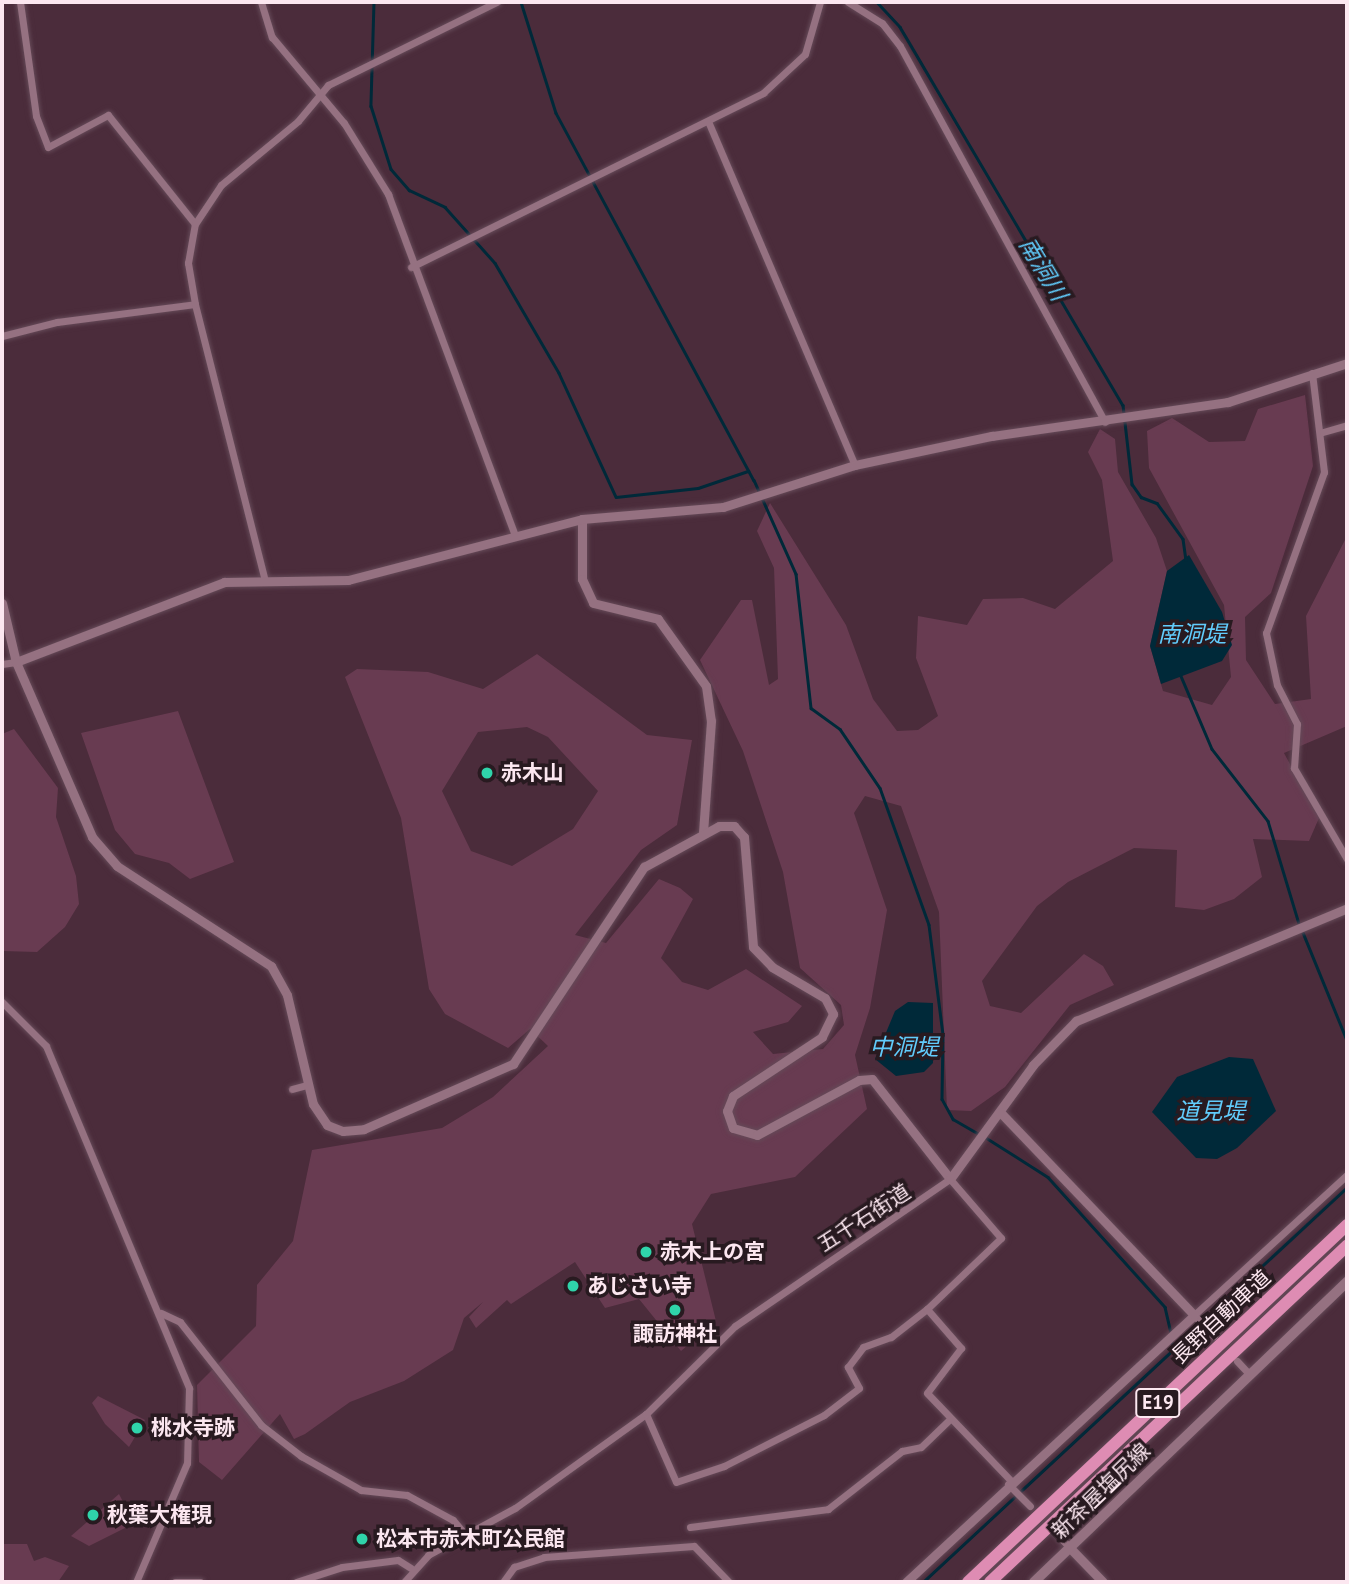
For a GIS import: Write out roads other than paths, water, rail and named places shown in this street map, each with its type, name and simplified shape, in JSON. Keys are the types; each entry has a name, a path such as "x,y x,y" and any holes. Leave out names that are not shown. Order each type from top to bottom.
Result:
{"highway":[{"name":"長野自動車道","path":"968,1582 1347,1225"},
{"name":"長野自動車道","path":"990,1582 1347,1245"}],"main road":[{"name":"新茶屋塩尻線","path":"1034,1582 1347,1282"}],"street":[{"path":"20,2 36,116 48,147 108,115 195,224"},
{"path":"261,2 272,37 374,165 515,535"},
{"path":"264,577 195,304 188,263 195,224 221,185 298,121 318,95 354,67 425,41 497,2"},
{"path":"411,267 763,93 805,54 820,2"},
{"path":"848,2 882,23 900,47 1105,423"},
{"path":"708,121 855,465"},
{"path":"2,336 57,322 195,304"},
{"path":"2,664 16,662 208,586 264,577 348,580 582,519 723,507 855,465 992,436 1105,423 1228,402 1347,363"},
{"path":"1312,373 1323,432 1324,472 1266,633 1277,685 1297,724 1294,768 1347,859"},
{"path":"1323,432 1347,425"},
{"path":"582,519 582,579 593,603 658,620 706,686 711,720 703,832"},
{"path":"2,603 16,662 105,855 271,966 287,995 307,1085 327,1125 353,1132 495,1076 535,1037 644,867 703,832 734,826 744,837 753,947 772,967 825,998 833,1014 822,1037 733,1096 727,1111 733,1128 757,1135 859,1080 872,1079 950,1179 1001,1238 927,1309 891,1337 863,1347 848,1367 859,1388 824,1415 724,1466 676,1482 646,1414"},
{"name":"五千石街道","path":"404,1582 411,1568 463,1532 515,1508 646,1414 735,1326 950,1179 1000,1112 1076,1021 1347,908"},
{"path":"2,1002 46,1046 161,1313 189,1388 190,1442 136,1582"},
{"path":"292,1089 307,1085"},
{"path":"1000,1112 1214,1336"},
{"path":"906,1582 1347,1175"},
{"path":"927,1309 961,1348 927,1386 950,1419 1030,1506"},
{"path":"161,1313 180,1322 261,1425 302,1457 361,1490 407,1495 463,1532"},
{"path":"1237,1361 1250,1375"},
{"path":"690,1527 828,1509 902,1451 921,1447 950,1419"},
{"path":"1057,1534 1103,1582"},
{"path":"503,1582 514,1567 544,1557 694,1546 729,1582"},
{"path":"296,1582 342,1567 398,1560 411,1568"},
{"path":"175,1582 200,1582"}],"water":[{"name":"南洞堤","path":"1189,555 1222,612 1232,645 1222,661 1161,684 1150,646 1167,571"},
{"name":"中洞堤","path":"908,1002 933,1003 933,1063 924,1072 896,1076 875,1059 895,1011"},
{"name":"道見堤","path":"1229,1057 1253,1059 1276,1111 1237,1148 1217,1159 1196,1158 1152,1112 1177,1077"}],"waterway":[{"path":"374,2 371,106 391,169 409,190 445,207 495,263 559,373 616,497 698,488 748,471"},
{"path":"521,2 556,113 754,480 796,574 811,708 840,729 880,788 929,925 943,1035 942,1099 953,1119 979,1134"},
{"name":"南洞川","path":"877,2 900,27 1123,405 1132,484 1141,497 1157,503 1183,539 1186,560"},
{"path":"1181,676 1212,749 1268,821 1299,924"},
{"path":"1302,930 1347,1040"},
{"path":"985,1137 1048,1177 1165,1307 1171,1333"},
{"path":"1209,1315 1347,1187"},
{"path":"923,1582 1195,1329"},
{"path":"1172,1340 1173,1350"}],"place":[{"name":"赤木山","path":"487,773"},
{"name":"赤木上の宮","path":"646,1252"},
{"name":"あじさい寺","path":"573,1286"},
{"name":"諏訪神社","path":"675,1310"},
{"name":"桃水寺跡","path":"137,1428"},
{"name":"秋葉大権現","path":"93,1515"},
{"name":"松本市赤木町公民館","path":"362,1539"}]}
